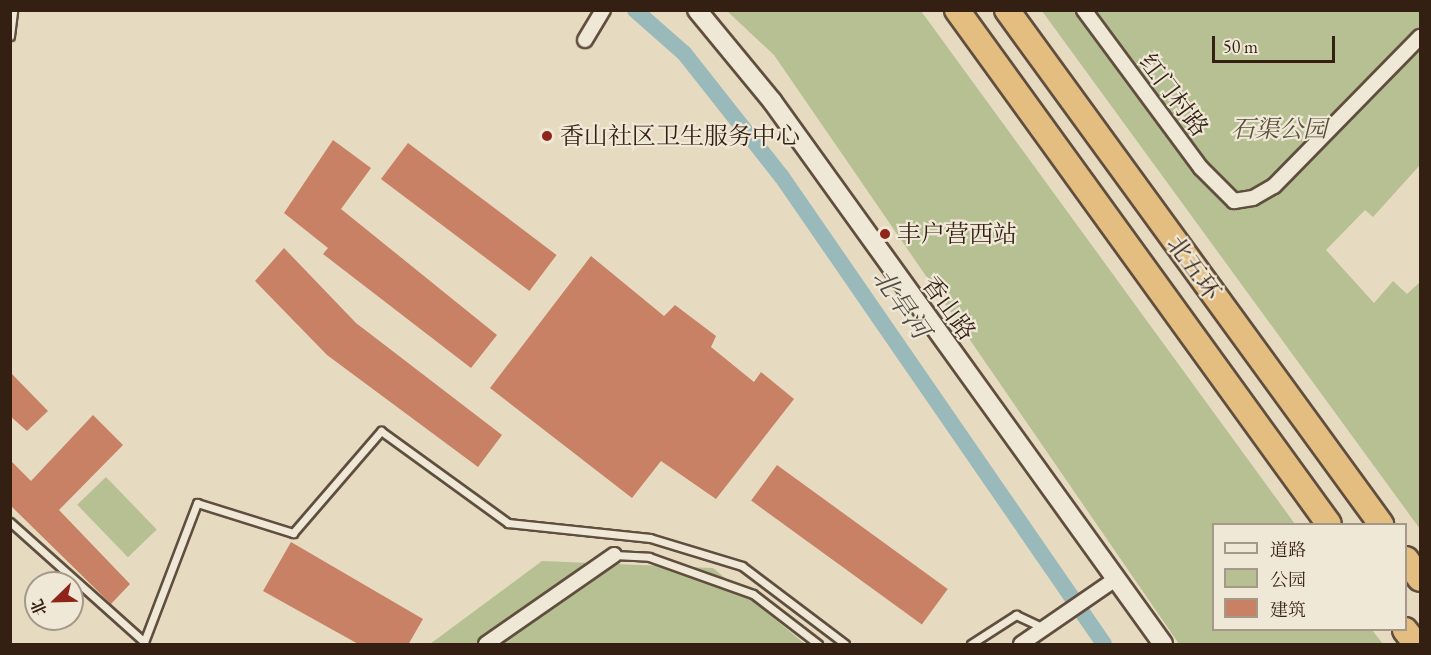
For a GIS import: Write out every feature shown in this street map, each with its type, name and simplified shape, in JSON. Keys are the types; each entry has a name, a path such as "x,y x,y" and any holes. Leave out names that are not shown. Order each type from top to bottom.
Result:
{"highway":[{"name":"北五环","path":"957,10 1328,523"},
{"name":"北五环","path":"1007,10 1380,523"},
{"path":"1407,560 1420,579"},
{"path":"1406,631 1416,645"}],"street":[{"name":"香山路","path":"697,10 772,101 1114,580 1163,645"},
{"name":"红门村路","path":"1084,10 1201,168 1234,201 1252,198 1274,186 1420,38"},
{"path":"585,40 603,11"},
{"path":"486,645 614,555"},
{"name":"香山路","path":"1114,580 1124,610 1148,645"},
{"path":"1021,645 1114,580"}],"lane":[{"path":"10,36 13,10"},
{"path":"10,522 144,642 197,503 293,533 381,431 508,523 650,538 742,566 845,645"},
{"path":"614,555 649,558 753,594 818,645"},
{"path":"971,645 1016,615 1044,628"}],"green space":[{"path":"727,11 921,11 1294,523 1212,523 1212,631 1373,631 1383,644 1179,644 774,55"},
{"name":"石渠公园","path":"1042,11 1420,11 1420,165 1373,217 1365,210 1326,250 1374,303 1393,281 1407,294 1420,282 1420,529"},
{"path":"106,477 157,530 128,557 77,505"},
{"path":"542,561 713,568 805,644 430,644"}],"building":[{"path":"333,140 371,168 341,209 497,335 471,368 323,254 328,248 284,213"},
{"path":"408,143 557,255 529,291 381,179"},
{"path":"284,248 356,323 502,435 478,467 327,355 255,281"},
{"path":"591,256 664,316 675,305 716,336 711,347 754,382 761,372 794,399 716,499 661,461 632,498 490,388"},
{"path":"10,372 48,411 27,431 10,416"},
{"path":"93,415 123,445 59,510 130,584 111,604 84,578 84,571 77,571 10,505 10,460 31,481"},
{"path":"777,465 948,589 922,625 751,501"},
{"path":"291,542 423,619 408,645 360,645 263,591"}],"waterway":[{"name":"北旱河","path":"635,10 684,53 782,177 1104,644"}],"place":[{"name":"香山社区卫生服务中心","path":"547,136"},
{"name":"丰户营西站","path":"885,234"}]}
